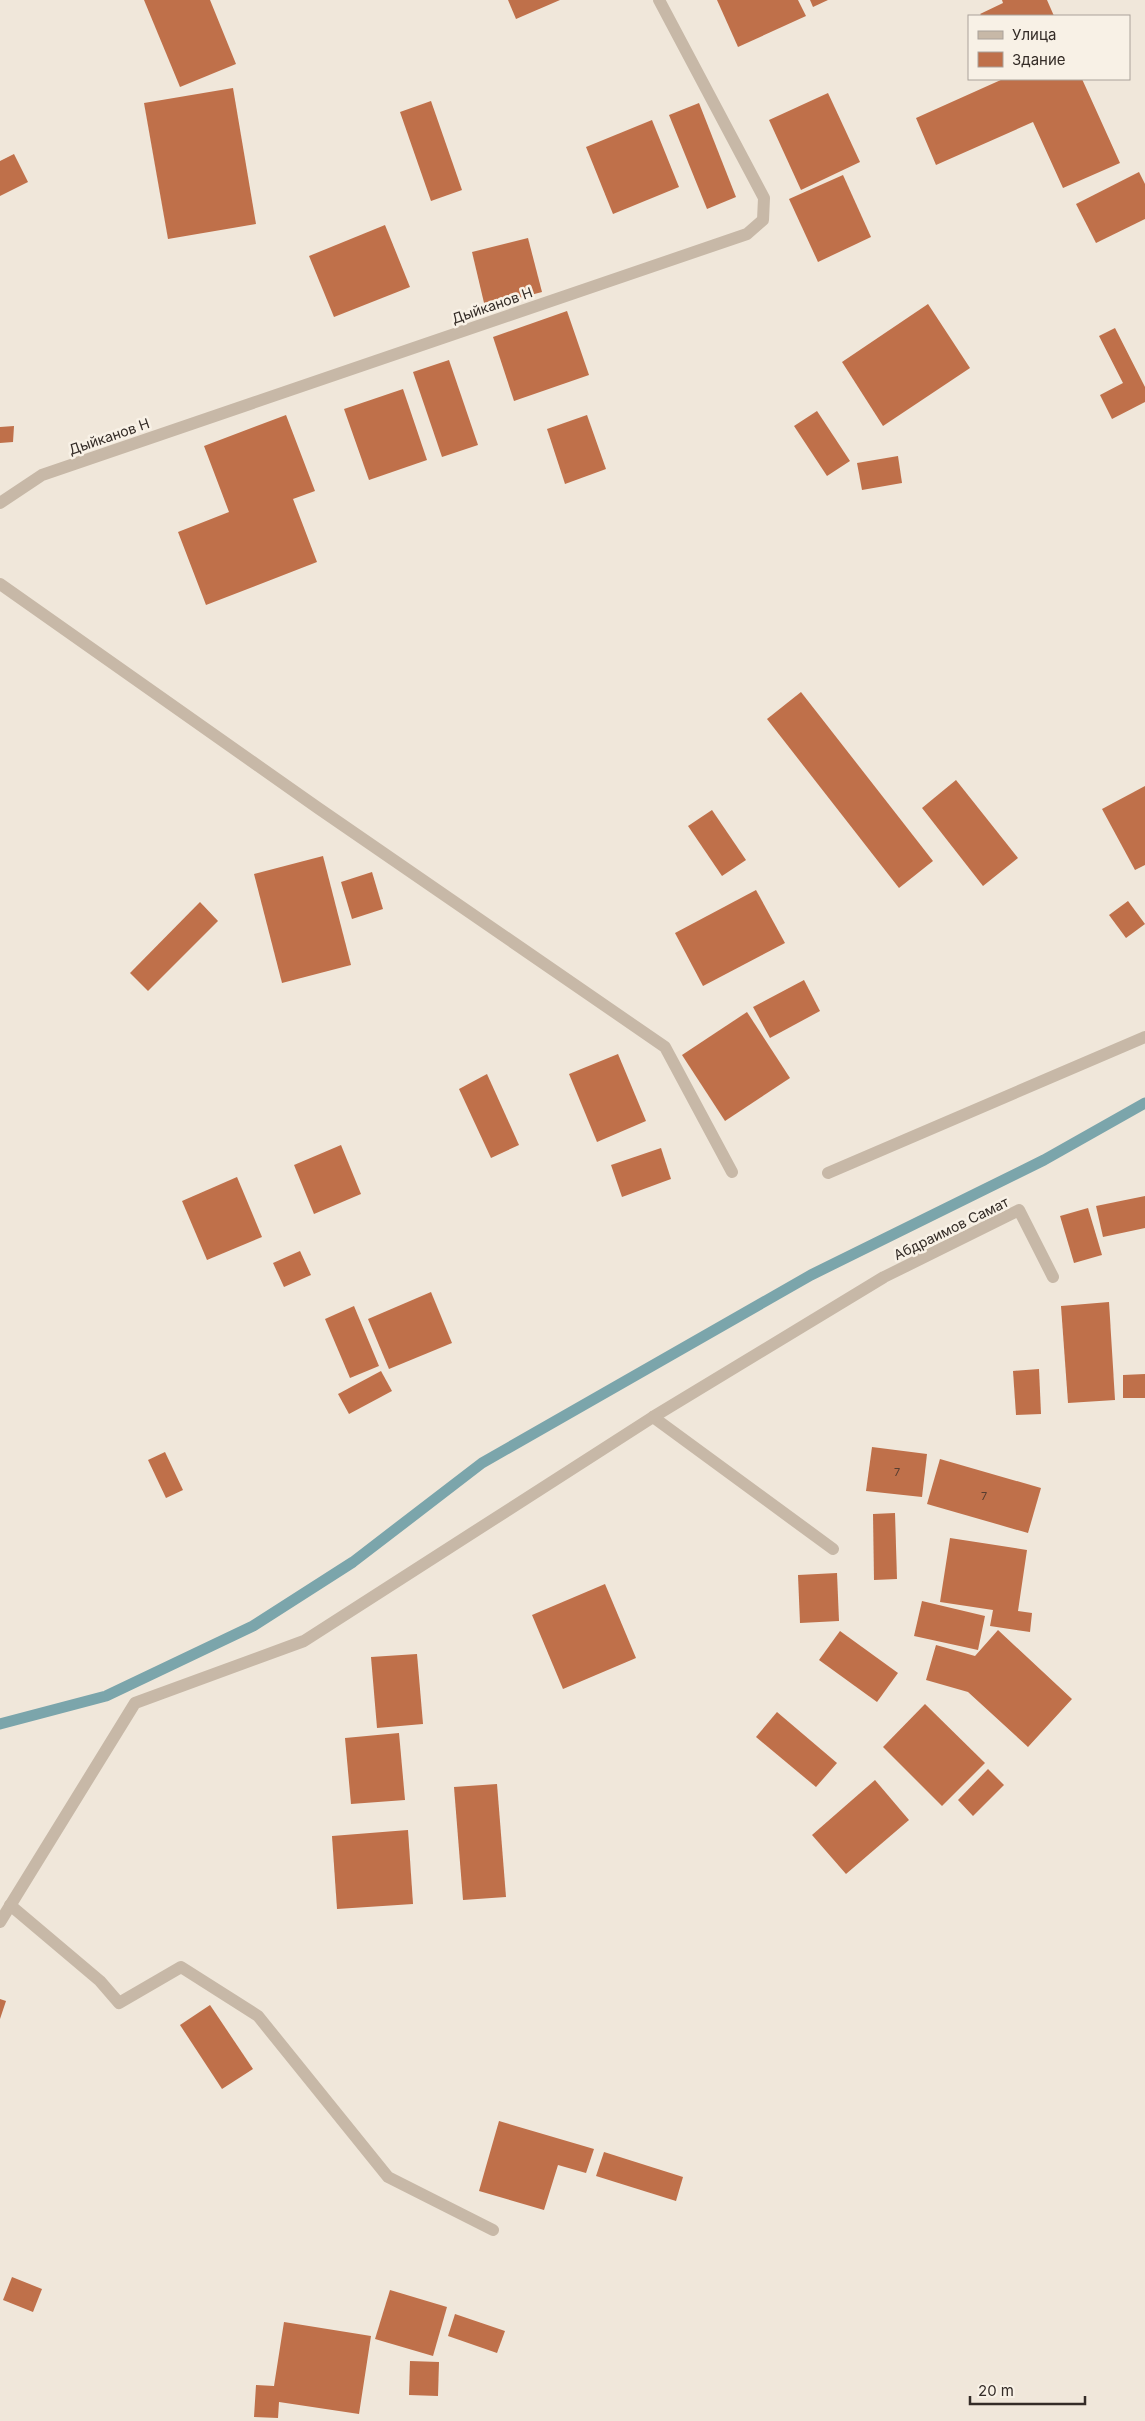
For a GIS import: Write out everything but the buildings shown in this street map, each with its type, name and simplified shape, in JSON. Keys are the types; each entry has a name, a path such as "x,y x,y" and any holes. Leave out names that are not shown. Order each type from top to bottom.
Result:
{"street":[{"name":"Дыйканов Н","path":"0,502 42,475 747,234 763,220 764,198 659,0"},
{"path":"0,584 318,808 665,1046 732,1172"},
{"path":"828,1173 1145,1037"},
{"name":"Абдраимов Самат","path":"653,1418 884,1277 1019,1210 1053,1277"},
{"path":"0,1922 134,1703 304,1641 653,1418 833,1548"},
{"path":"10,1905 100,1981 119,2003 181,1967 258,2016 388,2177 493,2230"}],"waterway":[{"path":"0,1724 106,1696 253,1626 353,1562 482,1463 811,1275 1044,1160 1145,1103"}]}
